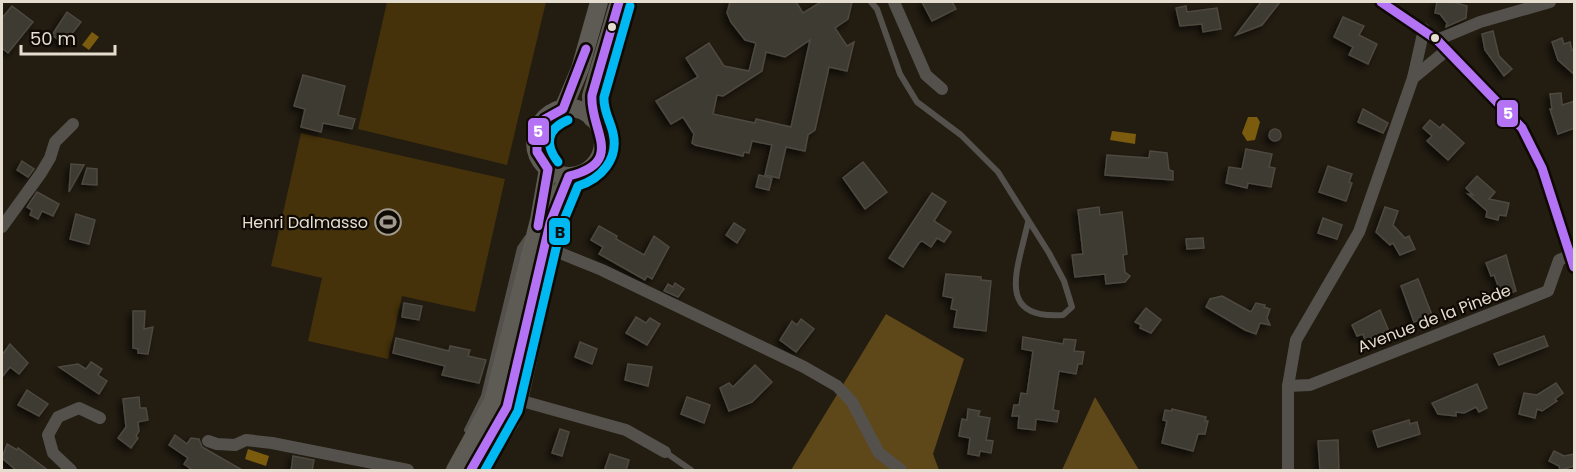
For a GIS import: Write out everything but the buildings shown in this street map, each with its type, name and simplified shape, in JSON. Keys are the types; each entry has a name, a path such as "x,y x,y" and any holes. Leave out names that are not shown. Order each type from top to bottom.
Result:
{"main road":[{"path":"563,109 580,69 599,2"},
{"path":"548,170 569,176 580,174 598,160 602,138 592,118 591,96 619,2"},
{"path":"471,471 507,407 545,222 548,170 536,151 537,129 552,112 563,109 574,109 592,118"},
{"path":"455,471 493,401 545,222 569,176"}],"street":[{"path":"894,2 926,75 942,89"},
{"path":"1383,2 1437,40 1522,128 1542,168 1573,261"},
{"path":"1437,40 1480,22 1550,2"},
{"path":"1288,471 1288,386 1296,340 1359,232 1413,78 1424,29"},
{"path":"1413,78 1447,50"},
{"path":"2,227 41,173 50,158 55,142 73,124"},
{"path":"483,471 513,423 522,401 555,251 545,222"},
{"path":"555,251 602,270 804,367 837,386 852,402 879,453 901,471"},
{"name":"Avenue de la Pinède","path":"1288,386 1310,385 1548,291 1559,260 1573,261"},
{"path":"522,401 626,430 665,452"},
{"path":"70,471 53,453 48,435 58,417 79,408 100,418"},
{"path":"208,441 235,445 246,440 281,444 408,471"}],"lane":[{"path":"871,2 877,9 900,74 917,102 961,135 998,172 1049,252 1064,281 1072,307 1063,315 1032,314 1019,304 1014,287 1028,222"},
{"path":"446,471 484,396 520,248 545,222"},
{"path":"665,452 691,471"}],"shaded area":[{"path":"387,2 546,2 507,165 358,129"},
{"path":"92,32 99,37 89,50 82,45"},
{"path":"1248,117 1257,117 1260,122 1255,140 1247,141 1242,133"},
{"path":"1112,131 1136,134 1135,144 1110,140"},
{"name":"Henri Dalmasso","path":"301,133 505,179 475,312 402,296 388,359 308,341 322,278 271,266"},
{"path":"886,314 964,359 933,454 939,470 791,470"},
{"path":"1095,397 1139,470 1062,470"},
{"path":"248,449 269,456 266,466 245,459"}],"transit line":[{"name":"5","path":"471,470 507,407 550,223 569,176 587,170 597,162 601,153 592,95 619,2"},
{"name":"5","path":"1381,2 1437,40 1522,128 1542,168 1574,267"},
{"name":"B","path":"485,470 518,411 561,227 578,186 601,173 611,159 613,133 604,97 630,6"},
{"name":"5","path":"538,226 548,169 537,152 537,134 545,119 563,109 586,49"},
{"name":"B","path":"558,162 551,149 550,138 552,132 568,120"}],"place":[{"name":"Henri Dalmasso","path":"388,222"}]}
